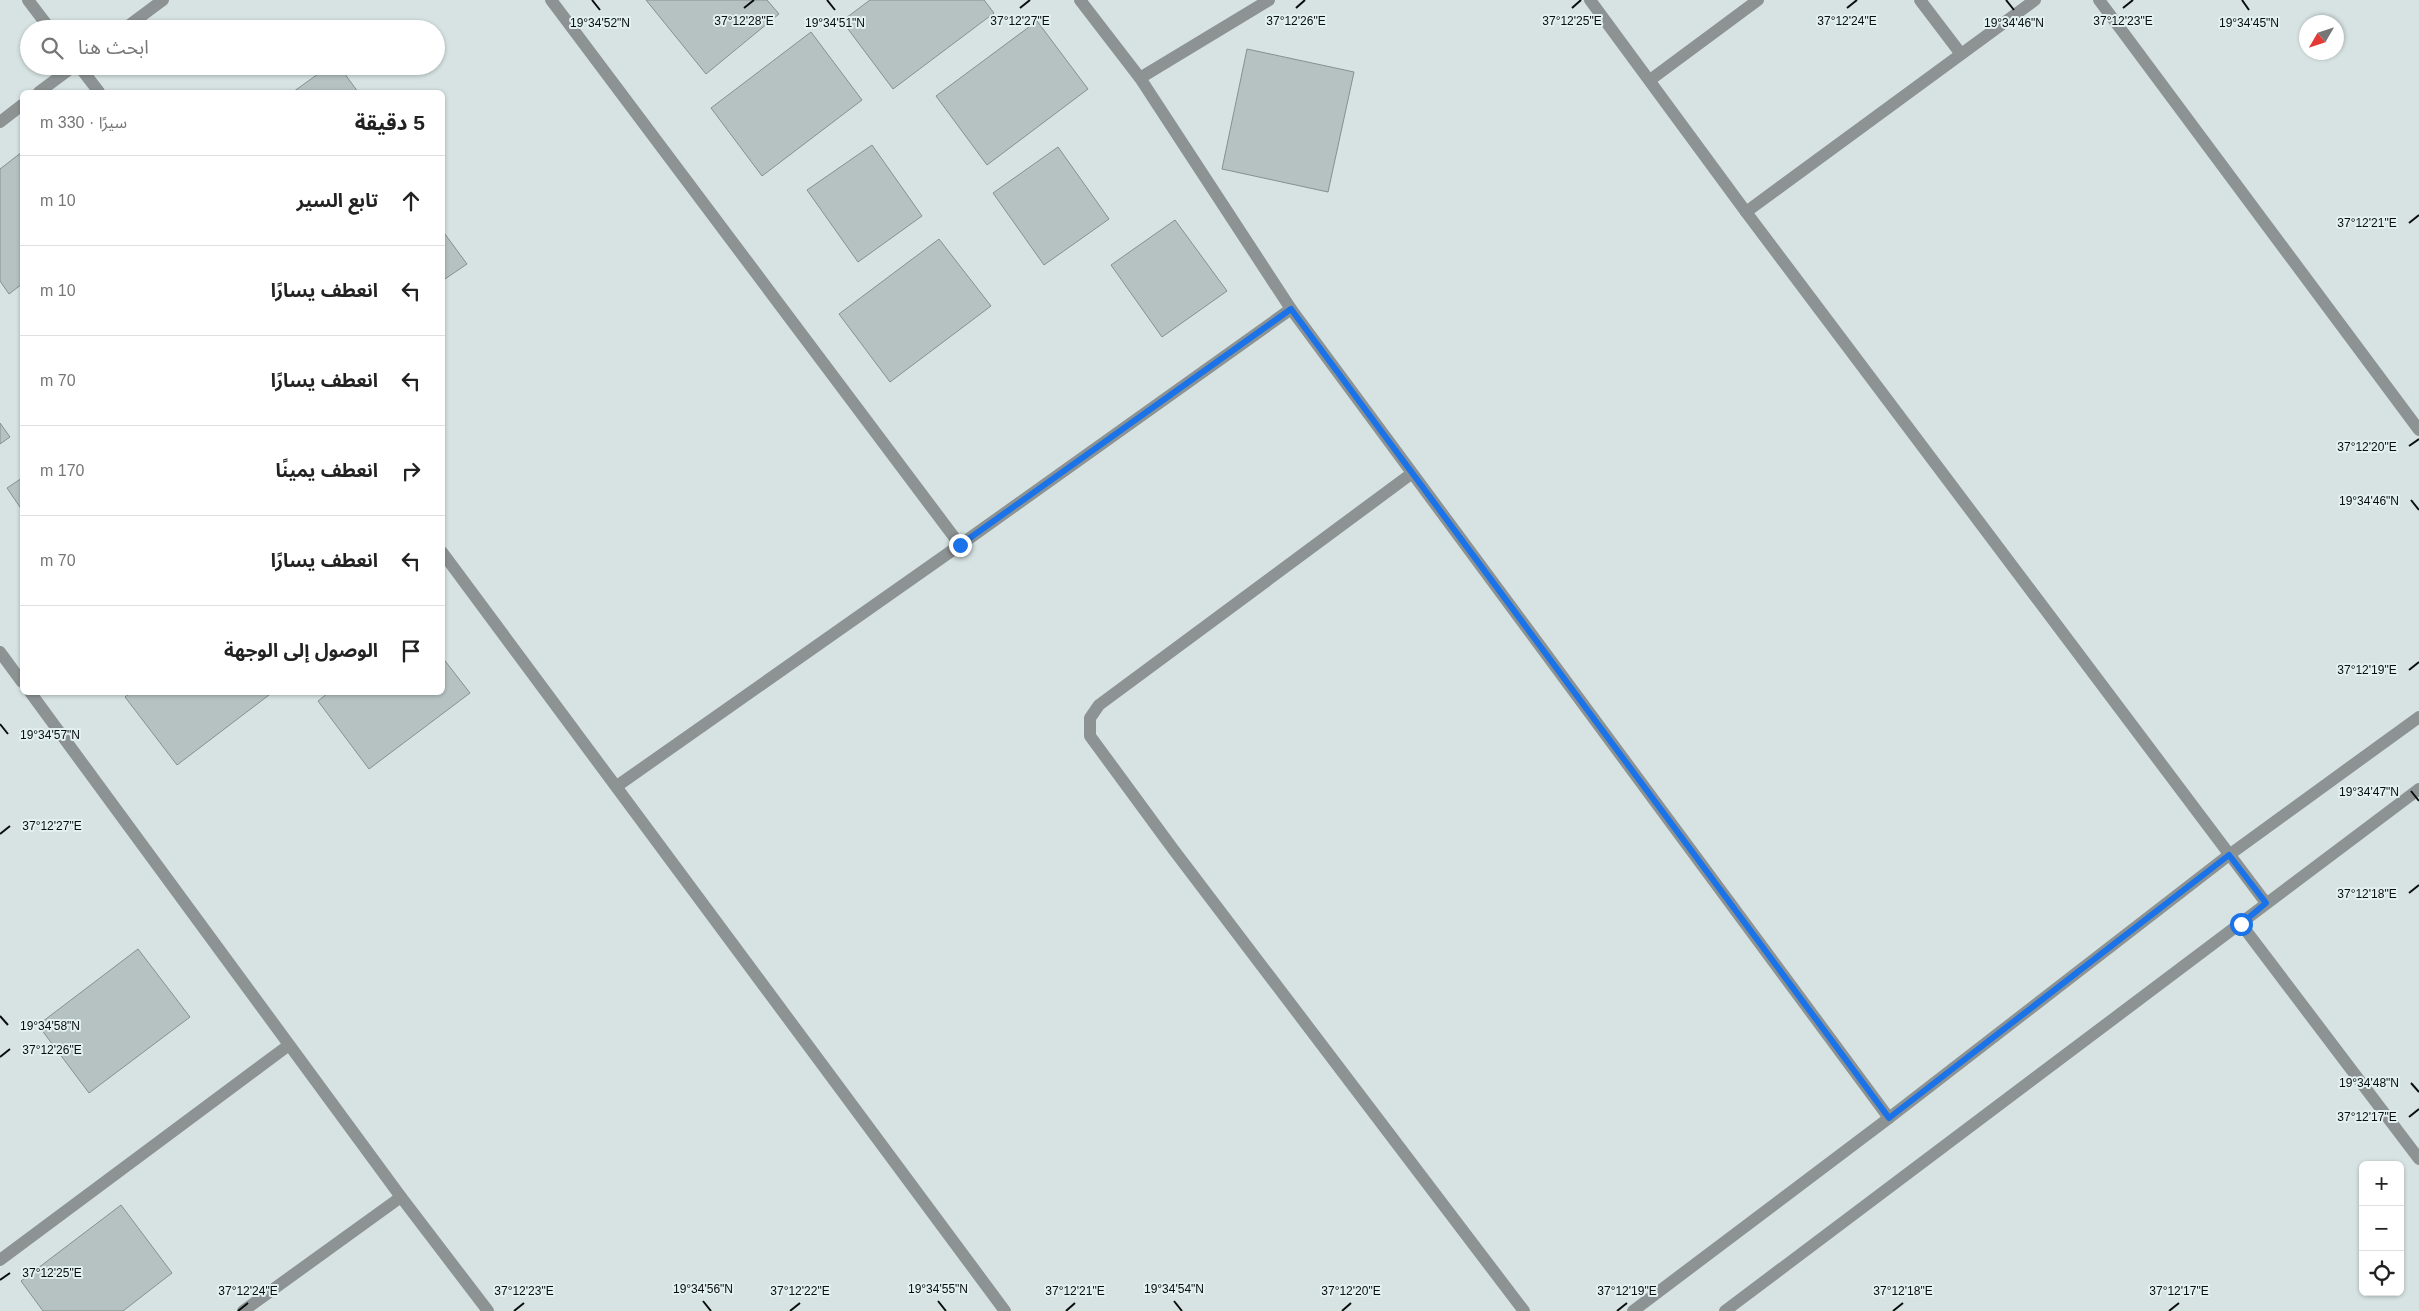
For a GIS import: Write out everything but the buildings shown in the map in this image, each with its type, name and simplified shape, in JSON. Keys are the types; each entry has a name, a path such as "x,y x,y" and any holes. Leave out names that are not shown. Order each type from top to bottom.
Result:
{"street":[{"path":"28,0 43,20"},
{"path":"136,20 163,0"},
{"path":"551,0 960,545"},
{"path":"1080,0 1140,78 1291,309 1411,474 1889,1118"},
{"path":"1140,78 1268,0"},
{"path":"1590,0 1746,212 2266,903"},
{"path":"1650,80 1758,0"},
{"path":"1920,0 1961,54"},
{"path":"1746,212 2034,0"},
{"path":"2098,0 2419,430"},
{"path":"42,90 62,75"},
{"path":"86,75 97,90"},
{"path":"0,122 20,107"},
{"path":"617,786 1291,309"},
{"path":"1411,474 1099,705 1090,718 1090,736 1178,857 1524,1311"},
{"path":"445,556 1004,1311"},
{"path":"0,652 20,679"},
{"path":"32,695 401,1198 488,1311"},
{"path":"1633,1311 1889,1118 2229,855 2419,717"},
{"path":"1725,1311 2419,789"},
{"path":"2241,924 2415,1146 2419,1160"},
{"path":"0,1260 289,1045"},
{"path":"243,1311 401,1198"}],"route":[{"path":"960,545 1291,309 1411,474 1889,1118 2229,855 2266,903 2241,924"}]}
